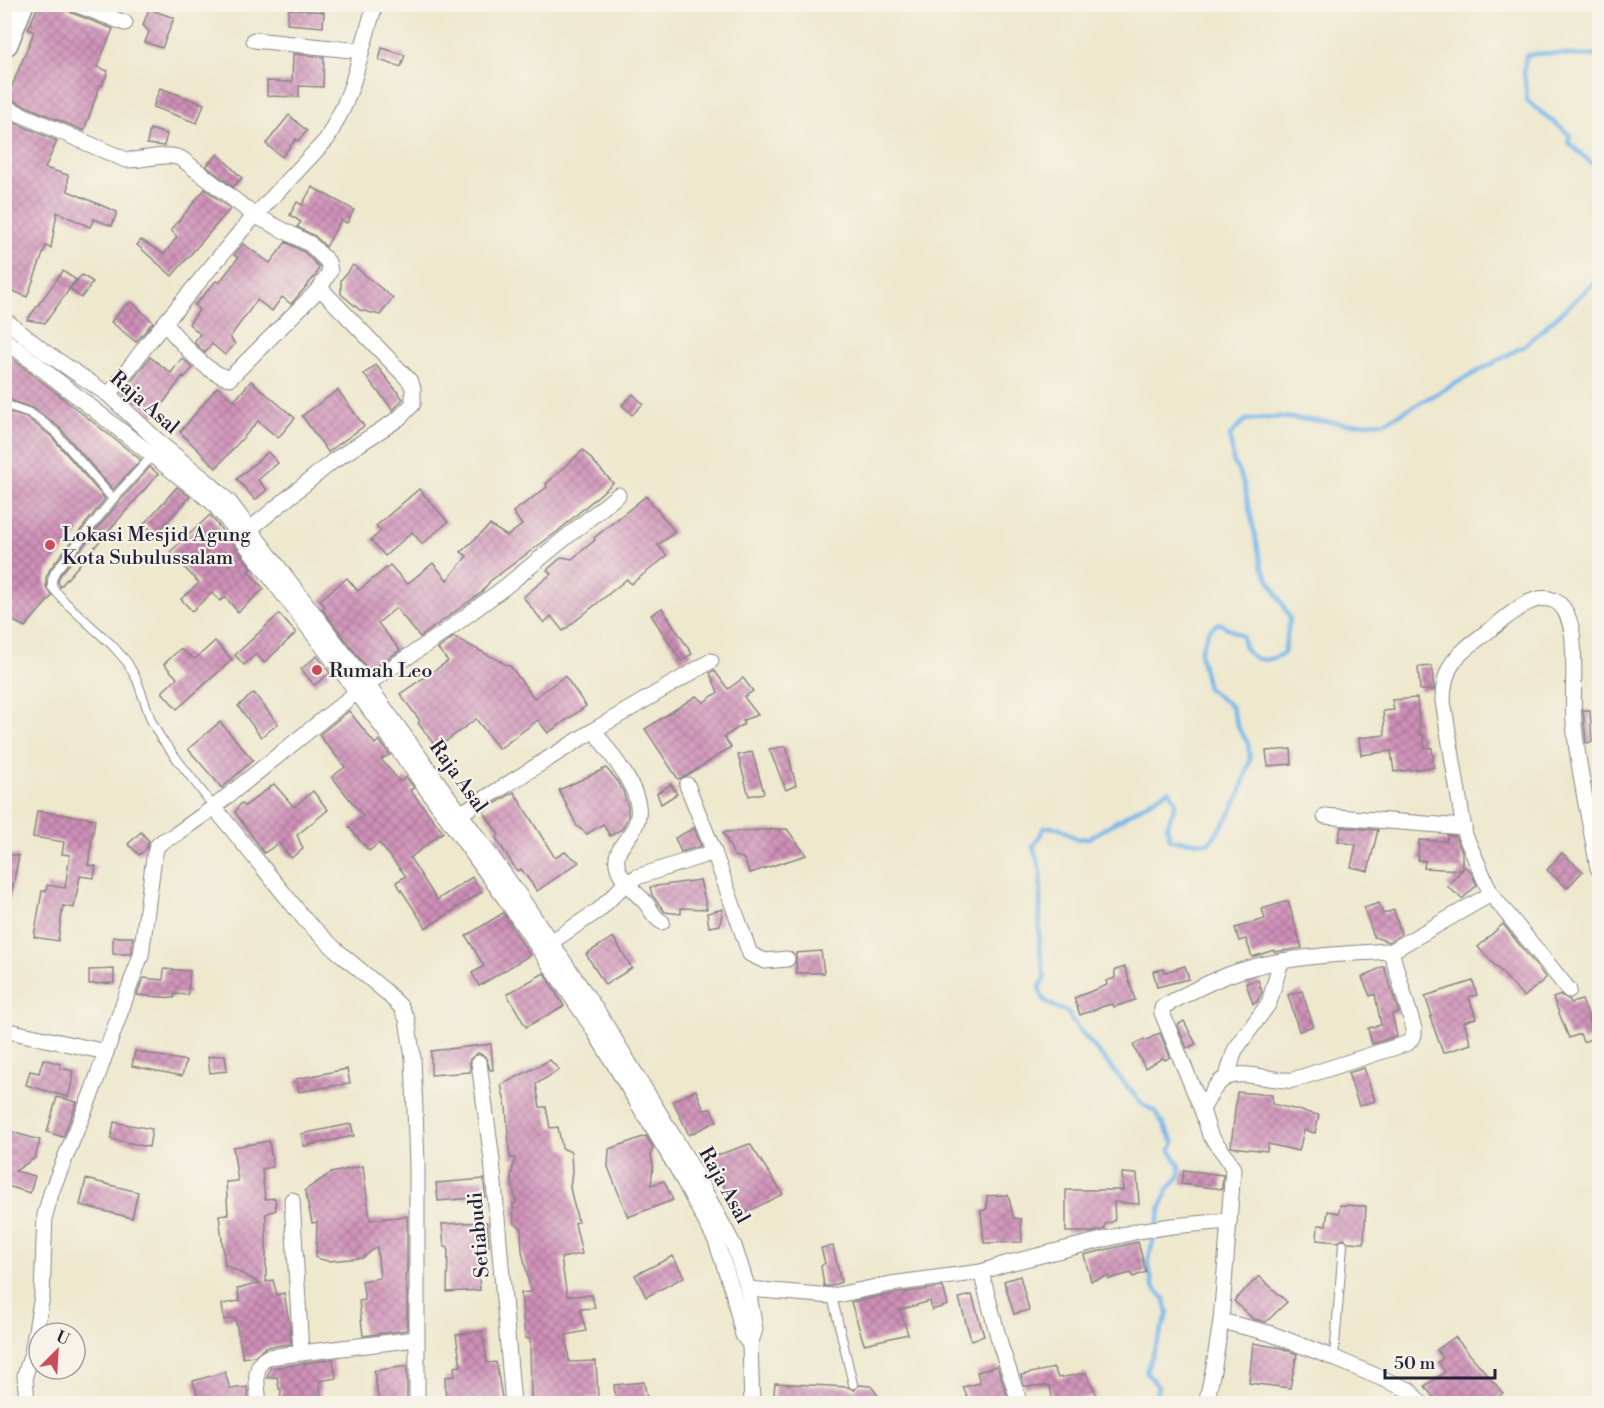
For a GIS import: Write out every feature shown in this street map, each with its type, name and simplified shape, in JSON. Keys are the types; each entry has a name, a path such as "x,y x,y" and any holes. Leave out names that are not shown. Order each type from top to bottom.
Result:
{"highway":[{"path":"4,42 19,4"}],"street":[{"path":"75,4 125,23"},
{"path":"109,395 198,281 255,215 327,139 352,86 375,4"},
{"path":"254,40 361,51"},
{"path":"4,107 126,160 176,156 255,215 310,244 328,262 330,271 320,288 230,378 210,371 165,324"},
{"path":"250,529 333,461 398,419 413,404 413,388 409,380 320,288"},
{"name":"Raja Asal","path":"4,319 45,351 109,395 157,450 220,511 460,814 545,946 678,1170 721,1253 734,1292 743,1335 750,1345"},
{"name":"Raja Asal","path":"4,339 157,450 220,492 250,529 362,688 500,891 601,1017 690,1164 734,1246 748,1289 754,1329 750,1345 752,1404"},
{"path":"27,1404 25,1375 32,1353 42,1296 45,1215 52,1190 85,1111 141,955 155,851 163,841 214,807 362,688 442,634 505,587 618,495"},
{"path":"1569,990 1491,894 1478,868 1464,826 1443,701 1443,683 1450,666 1464,649 1520,608 1544,597 1556,601 1565,611 1572,631 1574,724 1594,867"},
{"path":"460,814 594,730 711,661"},
{"path":"594,730 633,789 638,803 638,822 618,850 617,864 626,883 644,899 656,919 662,922"},
{"path":"687,784 750,954 765,961 787,959"},
{"path":"214,807 306,921 334,949 386,992 401,1007 407,1019 413,1058 417,1164 417,1404"},
{"path":"1324,816 1464,826"},
{"path":"545,946 599,910 626,883 637,877 714,852"},
{"path":"1206,1404 1221,1321 1233,1169 1210,1135 1162,1008 1228,975 1281,961 1390,952 1491,894"},
{"path":"1227,1076 1249,1075 1293,1080 1408,1043 1414,1035 1414,1029 1390,952"},
{"path":"1202,1110 1215,1086 1227,1076 1235,1050 1269,1002 1281,961"},
{"path":"4,1030 106,1052"},
{"name":"Setiabudi","path":"479,1063 492,1160 513,1404"},
{"path":"292,1200 301,1352"},
{"path":"748,1289 832,1296 891,1284 981,1272 1138,1231 1229,1221"},
{"path":"981,1272 1001,1347 1020,1404"},
{"path":"1221,1321 1269,1334 1334,1358 1409,1390 1421,1404"},
{"path":"259,1404 257,1370 261,1362 268,1357 416,1339"}],"lane":[{"path":"4,404 30,413 55,432 113,499"},
{"path":"157,450 113,499 55,572 52,586 66,603 112,645 127,663 137,680 151,720 160,737 214,807"},
{"path":"1334,1358 1343,1245"},
{"path":"832,1296 853,1384"}],"building":[{"path":"39,4 65,4 67,10 72,13 113,29 97,67 108,71 102,86 100,85 84,131 7,98 34,32 28,29"},
{"path":"149,9 174,18 162,48 145,42 149,32 143,25"},
{"path":"289,9 324,12 323,27 287,24"},
{"path":"382,48 405,55 401,67 379,60"},
{"path":"293,54 324,57 323,87 299,86 299,97 267,96 267,81 292,82"},
{"path":"160,88 204,104 197,123 153,107"},
{"path":"289,115 307,131 298,141 296,139 282,157 266,144"},
{"path":"4,118 57,141 45,168 68,175 68,191 117,212 112,226 94,219 90,227 57,212 51,248 46,246 27,297 4,287"},
{"path":"150,129 167,134 164,146 147,144"},
{"path":"218,154 242,178 233,187 206,166"},
{"path":"312,187 354,210 347,223 341,220 326,247 315,236 297,227 301,222 290,215 297,202 302,205"},
{"path":"205,189 230,209 172,276 137,245 141,240 164,254 177,237 171,230"},
{"path":"286,242 304,252 319,267 316,275 291,304 282,297 272,311 257,300 230,337 235,344 225,355 212,344 205,353 194,342 200,334 189,324 199,310 195,305 216,281 219,283 238,258 234,255 243,244 270,263"},
{"path":"353,265 393,298 380,315 360,310 341,294 341,280"},
{"path":"63,271 76,280 45,323 27,320"},
{"path":"82,275 93,282 81,298 70,288"},
{"path":"132,302 153,322 136,342 111,322 126,305"},
{"path":"4,352 141,460 113,490 59,427 33,408 4,398"},
{"path":"150,357 171,373 182,358 193,368 184,378 183,376 153,417 138,402 134,404 123,393"},
{"path":"376,365 403,399 393,410 364,374"},
{"path":"251,381 295,418 278,438 258,421 216,468 180,432 217,387 234,401"},
{"path":"338,390 364,426 328,452 302,416"},
{"path":"633,394 643,404 632,415 622,405"},
{"path":"4,411 27,418 51,436 105,499 50,569 46,578 46,587 52,596 25,627 4,616"},
{"path":"583,450 613,483 558,531 490,581 482,592 420,637 396,608 378,623 400,650 369,671 322,609 325,607 320,600 347,578 358,591 390,565 407,584 433,563 447,580 467,556 461,552 490,525 507,536 522,525 513,512 547,487 546,484"},
{"path":"268,452 278,463 258,480 267,490 255,500 237,479"},
{"path":"150,467 158,474 60,587 58,581 60,575"},
{"path":"177,487 190,497 156,534 144,524"},
{"path":"419,489 448,522 422,544 412,532 385,556 371,540 381,531 376,526"},
{"path":"646,496 675,532 658,545 667,556 631,584 627,579 563,631 551,616 544,623 523,597 551,574 547,570 562,557 572,559"},
{"path":"210,515 251,568 248,571 264,589 238,612 225,597 220,601 212,593 192,611 181,599 199,583 170,552"},
{"path":"662,608 692,654 681,661 651,615"},
{"path":"279,614 296,633 264,663 256,654 244,665 235,655"},
{"path":"454,637 511,667 534,698 565,676 586,706 548,733 538,720 499,749 476,719 437,748 400,694 448,661 438,649"},
{"path":"215,641 232,660 177,709 162,692 177,678 164,664 180,649 195,659"},
{"name":"Rumah Leo","path":"317,656 330,673 314,685 301,669"},
{"path":"1432,666 1434,690 1420,690 1418,667"},
{"path":"714,670 728,689 743,678 753,691 744,697 758,715 743,720 744,724 724,737 731,747 678,779 645,729 696,696 704,702 718,692 710,673"},
{"path":"254,693 278,724 261,737 238,706"},
{"path":"1417,698 1420,735 1423,734 1425,747 1432,748 1434,767 1394,772 1391,751 1361,755 1359,738 1385,735 1383,711 1394,710 1392,700"},
{"path":"1583,710 1590,710 1592,742 1586,743"},
{"path":"349,711 375,744 379,740 390,755 381,759 400,782 406,777 414,788 410,790 443,832 410,858 437,900 472,877 482,892 426,928 396,882 406,876 379,843 369,851 349,827 363,816 332,777 345,767 319,735"},
{"path":"220,722 253,760 222,788 188,749"},
{"path":"786,746 796,785 786,790 769,749"},
{"path":"1291,749 1292,764 1268,766 1266,751"},
{"path":"752,752 764,793 749,796 738,755"},
{"path":"606,768 623,791 628,807 628,817 622,829 610,836 603,824 587,834 577,826 559,790"},
{"path":"274,784 294,807 313,791 328,810 297,835 303,849 291,858 279,843 264,853 235,812 241,803 245,806"},
{"path":"671,784 677,794 661,804 657,793"},
{"path":"514,792 555,858 565,852 579,862 537,891 521,869 517,871 496,838 499,835 483,811"},
{"path":"37,811 95,819 88,865 96,866 94,878 80,876 74,908 63,906 58,941 34,937 42,891 46,891 47,885 65,888 70,855 62,854 64,842 33,837"},
{"path":"1341,827 1378,830 1368,871 1351,867 1356,845 1338,841"},
{"path":"694,828 701,846 681,852 675,838"},
{"path":"787,829 806,855 750,873 743,858 734,856 723,832"},
{"path":"141,832 149,841 146,849 139,855 128,844"},
{"path":"1447,835 1455,836 1462,852 1462,870 1424,868 1425,861 1418,860 1419,840 1447,841"},
{"path":"1562,853 1583,871 1567,888 1547,870"},
{"path":"4,854 19,856 10,900 4,900"},
{"path":"1465,867 1471,872 1477,885 1462,899 1447,886"},
{"path":"700,880 707,909 681,908 681,914 665,912 652,895 650,887"},
{"path":"1288,901 1302,948 1274,952 1274,950 1252,957 1246,939 1239,941 1235,928 1265,919 1262,909"},
{"path":"1379,903 1383,914 1394,910 1401,934 1389,942 1374,937 1364,908"},
{"path":"723,909 720,925 709,927 707,913"},
{"path":"503,913 530,955 479,986 472,973 484,966 466,936"},
{"path":"1503,924 1546,978 1524,997 1478,947"},
{"path":"113,937 133,937 131,954 113,954"},
{"path":"613,937 632,968 605,985 586,954"},
{"path":"821,951 824,973 796,973 796,953"},
{"path":"1185,966 1189,979 1157,987 1153,971 1164,969 1165,972"},
{"path":"1384,966 1399,1013 1392,1014 1397,1036 1372,1044 1368,1028 1381,1025 1375,994 1370,996 1362,977"},
{"path":"1125,967 1135,1000 1114,1007 1113,1004 1104,1006 1080,1015 1074,998 1107,985 1106,981 1115,978 1115,970"},
{"path":"114,969 114,983 89,984 89,970"},
{"path":"164,969 190,971 188,995 175,994 174,998 137,995 143,978 163,980"},
{"path":"544,973 564,1006 526,1027 507,994"},
{"path":"1258,980 1262,992 1257,1002 1253,1004 1246,983"},
{"path":"1473,981 1477,995 1469,997 1476,1018 1464,1022 1471,1044 1443,1053 1425,996"},
{"path":"1302,991 1313,1026 1299,1031 1288,995"},
{"path":"1561,995 1571,1003 1582,1000 1596,1037 1583,1042 1580,1034 1569,1038 1553,998"},
{"path":"1184,1021 1196,1044 1187,1048 1177,1025"},
{"path":"1160,1033 1170,1057 1165,1060 1163,1058 1145,1068 1133,1045"},
{"path":"491,1044 493,1070 490,1070 486,1057 478,1053 470,1059 470,1072 431,1075 431,1051"},
{"path":"135,1051 186,1061 182,1076 132,1066"},
{"path":"225,1055 227,1071 210,1073 208,1057"},
{"path":"43,1059 60,1064 60,1068 73,1071 68,1097 26,1085 30,1071 39,1073"},
{"path":"550,1060 559,1070 536,1084 540,1107 546,1107 550,1128 558,1127 562,1148 571,1152 570,1188 582,1254 561,1258 567,1296 592,1295 595,1308 580,1309 586,1331 566,1335 569,1362 596,1361 598,1397 586,1398 588,1404 539,1404 531,1401 530,1339 525,1338 521,1293 531,1292 522,1251 521,1228 514,1223 513,1204 516,1203 511,1177 515,1158 510,1158 506,1107 501,1085"},
{"path":"1364,1068 1375,1101 1359,1106 1348,1073"},
{"path":"347,1069 350,1083 299,1092 296,1079"},
{"path":"696,1090 704,1110 711,1109 717,1121 689,1135 673,1101"},
{"path":"1237,1092 1272,1095 1272,1104 1319,1115 1315,1133 1304,1130 1299,1151 1268,1144 1267,1151 1231,1147"},
{"path":"57,1097 77,1102 63,1137 47,1132"},
{"path":"114,1122 152,1129 149,1147 111,1139"},
{"path":"351,1124 354,1136 304,1146 301,1134"},
{"path":"8,1131 40,1140 35,1158 15,1171 35,1176 30,1193 4,1185 4,1144"},
{"path":"646,1136 653,1147 651,1185 664,1181 673,1200 628,1217 608,1167 609,1149"},
{"path":"269,1141 273,1167 262,1169 265,1199 275,1198 276,1210 266,1214 266,1282 273,1280 277,1295 284,1293 291,1344 266,1347 254,1356 243,1358 235,1318 224,1320 222,1304 240,1301 237,1289 260,1283 225,1265 219,1215 228,1214 226,1182 238,1181 233,1147"},
{"path":"750,1144 783,1194 737,1217 712,1157"},
{"path":"363,1166 370,1220 407,1216 407,1273 405,1274 407,1330 363,1336 359,1301 365,1300 362,1281 380,1278 377,1247 362,1258 328,1261 316,1258 317,1222 312,1223 305,1190 331,1173"},
{"path":"1184,1170 1223,1175 1222,1189 1181,1184"},
{"path":"1122,1173 1137,1174 1139,1204 1114,1202 1115,1221 1105,1224 1105,1229 1093,1232 1066,1232 1066,1190 1123,1190"},
{"path":"86,1179 138,1192 132,1218 80,1205"},
{"path":"484,1179 485,1197 438,1201 436,1183"},
{"path":"1008,1195 1014,1218 1021,1219 1022,1242 984,1243 981,1211 987,1209 987,1196"},
{"path":"1340,1205 1366,1206 1364,1243 1348,1242 1344,1239 1338,1242 1317,1240 1318,1225 1326,1225 1328,1211 1339,1213"},
{"path":"487,1222 489,1246 476,1246 480,1290 447,1292 448,1247 444,1247 442,1224"},
{"path":"1138,1242 1146,1272 1133,1277 1131,1273 1091,1281 1084,1255"},
{"path":"833,1246 841,1282 824,1286 821,1266 825,1263 821,1248"},
{"path":"673,1256 684,1277 646,1297 635,1275"},
{"path":"1020,1276 1029,1310 1014,1314 1004,1281"},
{"path":"1259,1276 1287,1302 1266,1322 1253,1319 1234,1301"},
{"path":"943,1287 948,1305 932,1310 930,1301 900,1310 908,1334 864,1344 851,1302"},
{"path":"972,1295 984,1336 971,1340 959,1298"},
{"path":"482,1331 487,1363 496,1362 503,1404 446,1404 445,1377 455,1376 454,1367 461,1366 456,1335"},
{"path":"1455,1337 1503,1393 1491,1404 1438,1404 1425,1386 1445,1372 1438,1362 1443,1358 1437,1350"},
{"path":"1253,1343 1281,1348 1297,1354 1290,1388 1249,1383"},
{"path":"333,1359 336,1378 320,1381 321,1404 280,1404 281,1389 279,1389 277,1377 267,1378 270,1368"},
{"path":"407,1366 407,1404 379,1404 374,1371"},
{"path":"997,1366 1010,1404 970,1404 963,1387 980,1383 977,1372"},
{"path":"1054,1368 1058,1378 1086,1373 1097,1396 1053,1404 1050,1386 1024,1386 1021,1375"},
{"path":"225,1372 230,1389 247,1387 249,1404 200,1404 193,1381"},
{"path":"644,1382 648,1404 616,1404 614,1385"},
{"path":"775,1383 848,1387 854,1390 859,1385 871,1386 884,1404 773,1404"}],"waterway":[{"path":"1600,54 1582,56 1545,53 1526,56 1524,71 1527,101 1570,135 1568,142 1600,171"},
{"path":"1157,1224 1167,1191 1180,1175 1180,1166 1170,1150 1174,1143 1156,1112 1142,1104 1072,1021 1068,1012 1049,1004 1043,998 1039,987 1045,979 1039,944 1041,871 1033,847 1045,827 1060,828 1077,839 1089,838 1169,790 1176,802 1167,826 1170,840 1209,843 1227,819 1239,796 1250,760 1248,743 1239,729 1231,706 1208,689 1200,653 1209,630 1219,623 1242,636 1245,648 1255,658 1265,660 1275,657 1284,653 1290,618 1262,567 1244,484 1233,460 1230,435 1245,420 1280,417 1349,424 1385,422 1524,346 1595,282 1600,272"},
{"path":"1153,1404 1158,1387 1146,1371 1168,1313 1164,1298 1153,1287 1148,1263 1155,1232"}],"place":[{"name":"Lokasi Mesjid Agung Kota Subulussalam","path":"50,545"},
{"name":"Rumah Leo","path":"317,670"}]}
